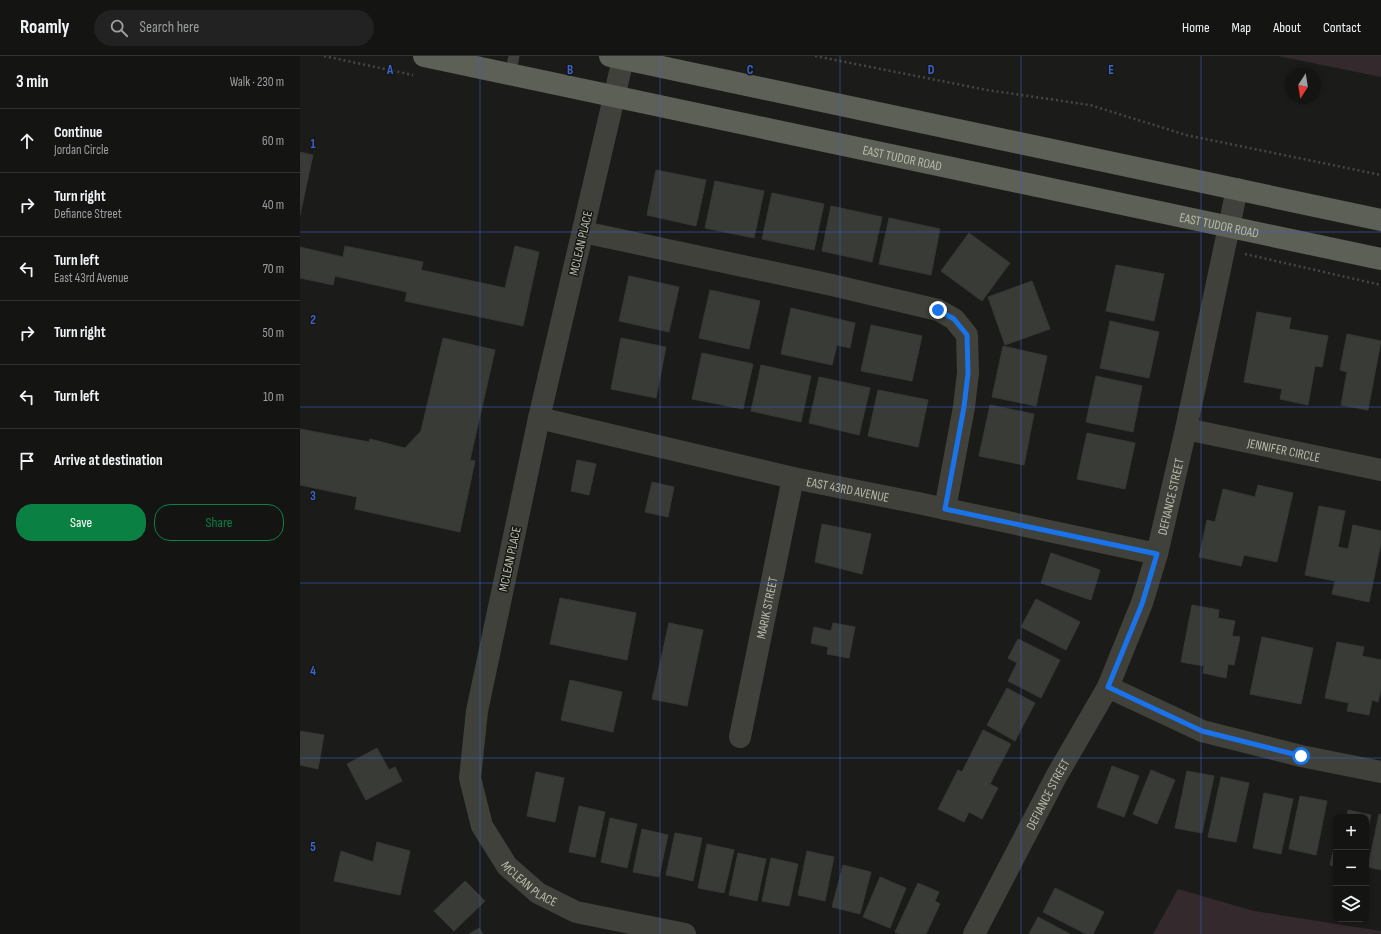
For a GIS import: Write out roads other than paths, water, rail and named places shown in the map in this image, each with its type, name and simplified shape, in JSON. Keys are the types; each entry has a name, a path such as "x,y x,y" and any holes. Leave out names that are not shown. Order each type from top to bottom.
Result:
{"main road":[{"name":"EAST TUDOR ROAD","path":"424,56 512,65 615,97 1381,259"},
{"path":"616,57 1381,220"}],"street":[{"name":"MCLEAN PLACE","path":"616,57 615,97 539,418 477,711 470,778 482,826 507,866 538,893 576,912 685,934"},
{"name":"DEFIANCE STREET","path":"974,934 1057,775 1108,687 1142,604 1157,554 1186,429 1236,189"},
{"path":"583,232 840,287 938,310 954,319 967,335 968,373 964,407 945,509"},
{"name":"EAST 43RD AVENUE","path":"539,418 793,478 1157,554"},
{"name":"JENNIFER CIRCLE","path":"1186,429 1381,470"},
{"name":"MARIK STREET","path":"740,737 793,478"},
{"path":"1108,687 1202,731 1301,756 1381,772"}]}
